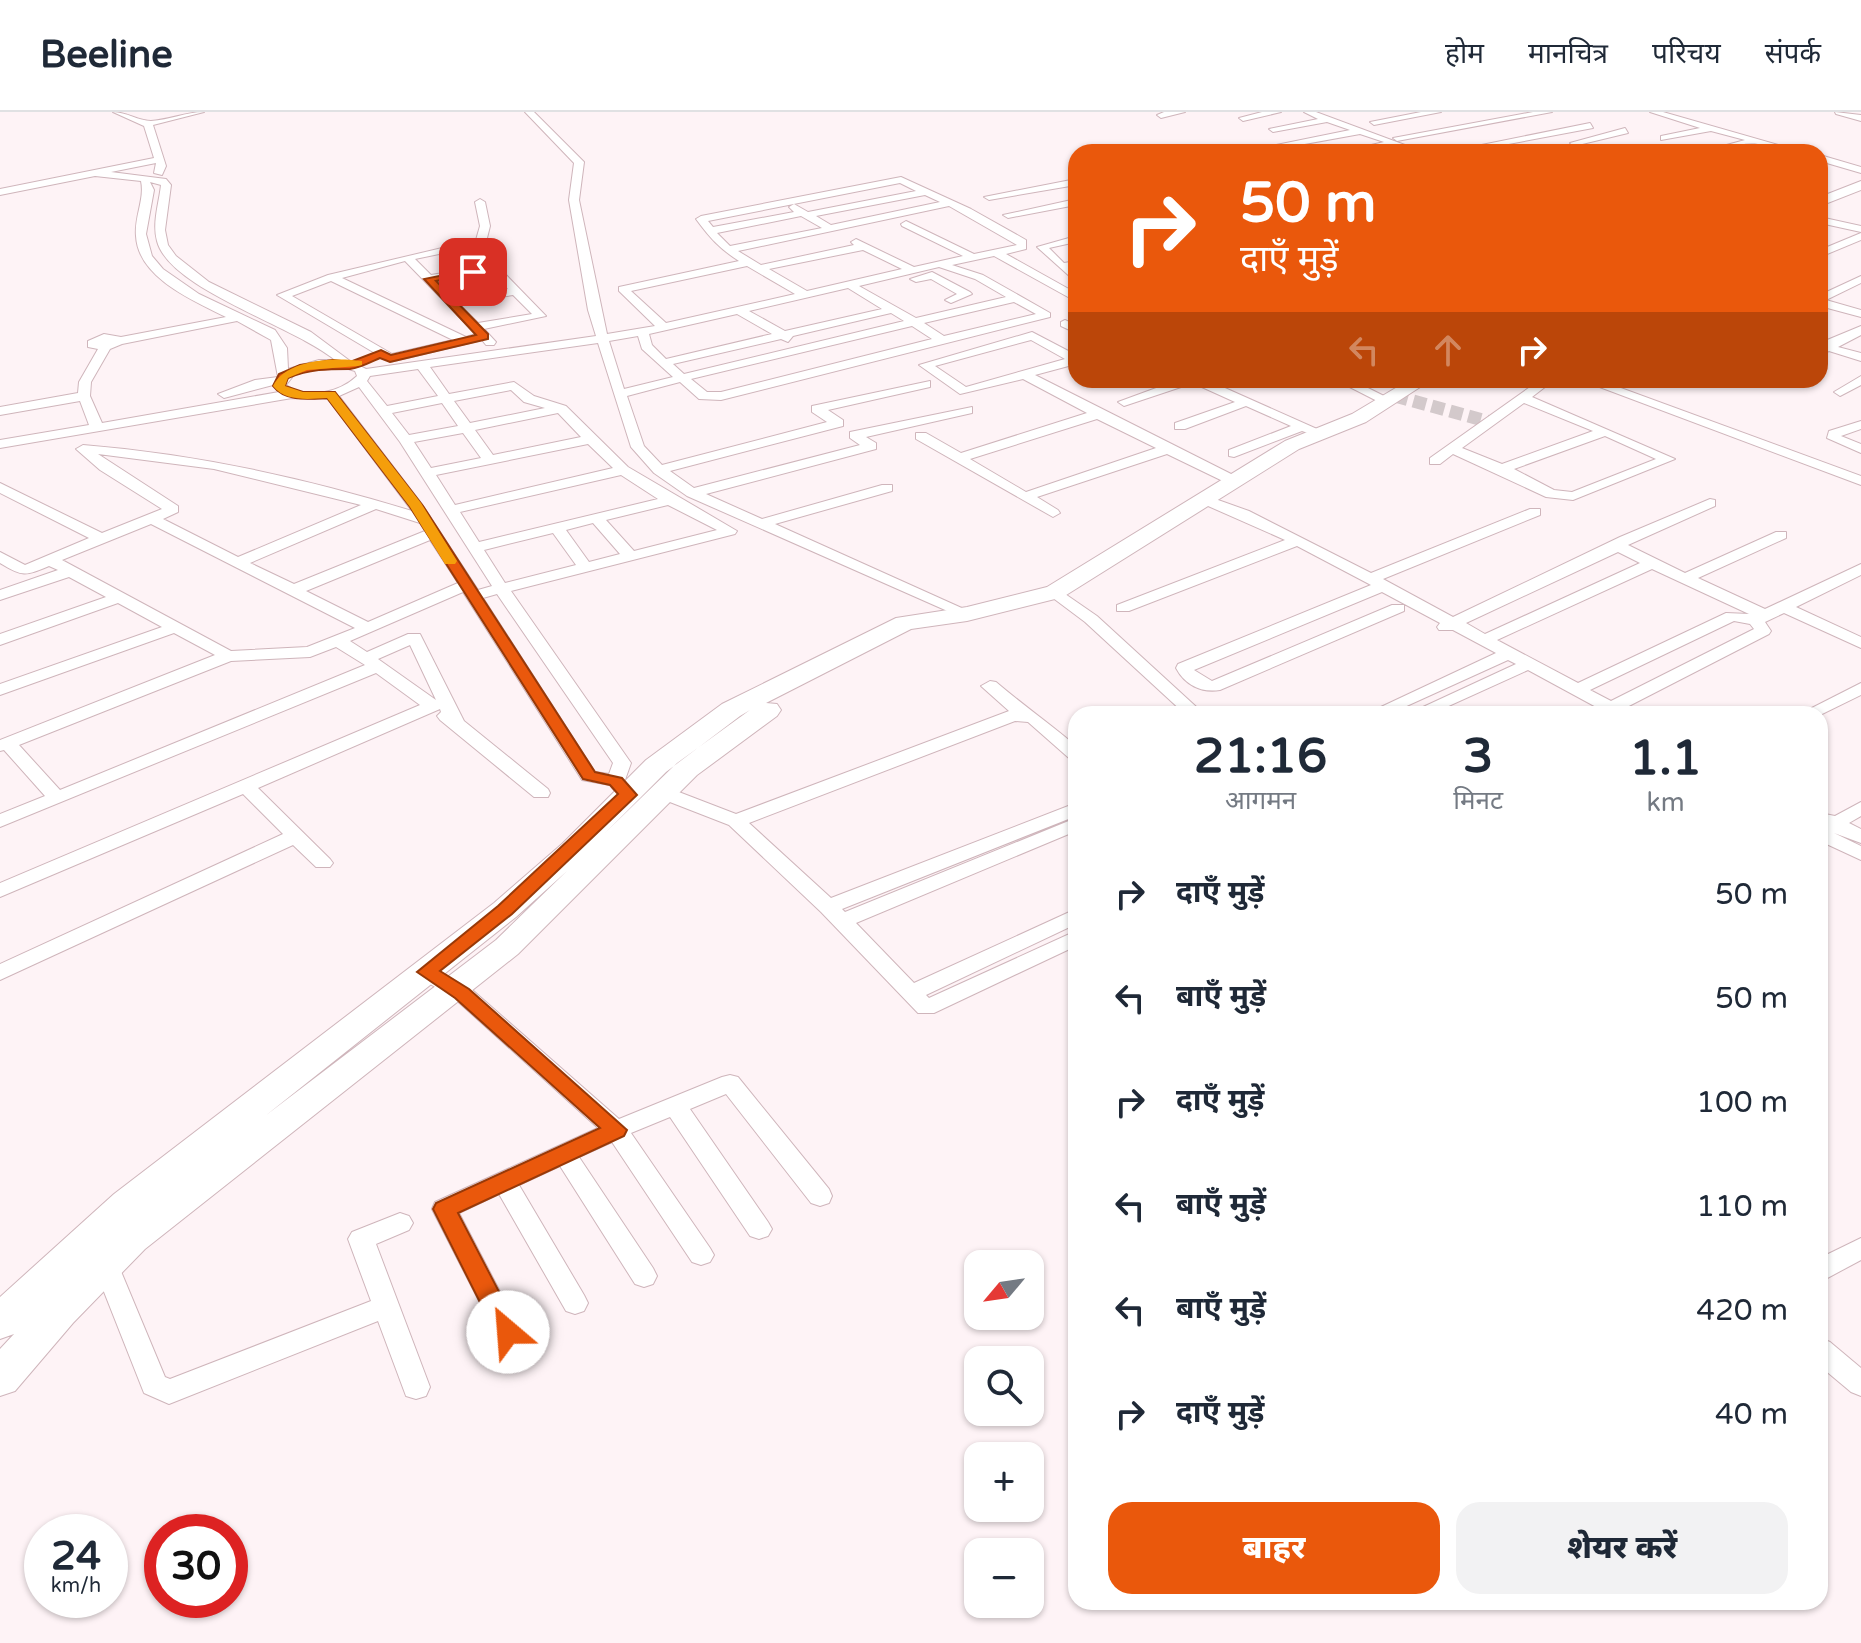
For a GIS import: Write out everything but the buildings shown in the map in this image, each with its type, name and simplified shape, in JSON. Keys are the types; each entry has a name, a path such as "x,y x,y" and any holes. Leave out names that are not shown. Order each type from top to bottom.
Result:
{"street":[{"path":"117,112 120,116 148,124 200,112"},
{"path":"529,112 579,162 574,200 602,339 638,447 659,470 692,493 952,617"},
{"path":"1161,115 1181,112"},
{"path":"1243,118 1277,112"},
{"path":"1308,112 1401,144"},
{"path":"1372,117 1437,112"},
{"path":"1383,144 1548,112"},
{"path":"1643,116 1656,112 1769,144"},
{"path":"1839,112 1861,118"},
{"path":"1372,117 1396,141"},
{"path":"1603,125 1630,119"},
{"path":"1273,129 1329,120"},
{"path":"148,124 160,173 145,183 149,190 141,238 147,255 176,284 271,333 281,342 283,391 291,394"},
{"path":"1503,144 1590,126"},
{"path":"1664,138 1711,128"},
{"path":"1290,144 1361,131"},
{"path":"1527,144 1542,138 1561,143 1625,131"},
{"path":"1739,144 1755,140"},
{"path":"0,192 159,160"},
{"path":"1828,160 1861,170"},
{"path":"99,174 149,178 165,183 165,202 160,217 163,245 177,264 208,285 310,336 357,372 386,410 501,588 622,763 622,788"},
{"path":"386,410 446,399 503,367 580,342 644,336 1022,247 1022,242 967,211 901,180 701,219 727,250 806,295"},
{"path":"989,197 1068,183"},
{"path":"1828,201 1861,188"},
{"path":"709,231 926,192"},
{"path":"783,201 847,237 963,292 966,294 951,300 996,328"},
{"path":"145,219 165,202"},
{"path":"470,244 540,316 480,332 466,341 390,358 283,295 332,277 407,257 470,244 481,242 485,226 480,202"},
{"path":"727,250 950,203"},
{"path":"1008,215 1068,204"},
{"path":"847,237 967,211"},
{"path":"145,219 160,217"},
{"path":"145,219 161,231"},
{"path":"1828,222 1861,229"},
{"path":"906,224 973,257"},
{"path":"1828,250 1861,236"},
{"path":"1068,241 1042,247 1068,272"},
{"path":"635,300 866,246"},
{"path":"995,252 1068,293"},
{"path":"57,797 4,745 228,656 310,652 468,591 501,588 730,531 670,500 623,470 561,409 529,399 480,332 407,257"},
{"path":"663,327 623,289 749,262"},
{"path":"644,336 646,346 663,363 704,396 713,397 1046,315 979,277 940,264"},
{"path":"1062,267 1068,266"},
{"path":"429,279 494,268"},
{"path":"644,336 663,327 744,313 806,295 932,275"},
{"path":"332,277 466,341"},
{"path":"1828,296 1861,279"},
{"path":"855,288 942,340"},
{"path":"452,302 518,291"},
{"path":"621,394 1015,298"},
{"path":"217,307 238,300"},
{"path":"1828,303 1861,314"},
{"path":"663,363 891,310"},
{"path":"744,313 787,336 831,367"},
{"path":"96,423 84,396 85,382 105,347 92,344 109,338 119,341 237,318"},
{"path":"1828,345 1861,330"},
{"path":"1068,356 1032,336 925,365 964,391 1068,362"},
{"path":"1828,349 1861,357"},
{"path":"96,423 291,394 331,394 381,354"},
{"path":"3,441 96,423 281,379 304,367 357,372 503,367"},
{"path":"357,372 503,367"},
{"path":"424,368 489,460"},
{"path":"1025,375 1234,481"},
{"path":"1840,392 1861,380"},
{"path":"692,493 871,446 817,409 926,384"},
{"path":"1124,402 1169,388"},
{"path":"1213,388 1311,429"},
{"path":"1360,388 1388,401"},
{"path":"1234,453 1359,418 1409,388"},
{"path":"1435,461 1537,388"},
{"path":"1608,388 1861,481"},
{"path":"331,394 425,519 468,591 589,776 622,788"},
{"path":"0,411 84,396"},
{"path":"1452,449 1502,469 1551,494 1573,496 1668,459 1523,398"},
{"path":"1180,426 1246,402"},
{"path":"406,440 561,409"},
{"path":"855,435 967,410"},
{"path":"960,458 1098,414"},
{"path":"659,470 838,423"},
{"path":"1861,425 1834,434 1834,438 1861,449"},
{"path":"0,1322 127,1204 505,910 622,788 731,710 905,623 952,617 1055,592 1213,504 1234,481 1292,445 1311,429"},
{"path":"1502,469 1605,431"},
{"path":"921,436 1053,513"},
{"path":"427,473 591,439"},
{"path":"3,441 151,453 254,471 425,519"},
{"path":"1,558 24,571 173,509 105,467 83,449"},
{"path":"1024,497 1168,449"},
{"path":"296,589 448,505 623,470"},
{"path":"1845,475 1861,470"},
{"path":"0,487 101,538"},
{"path":"759,524 887,488"},
{"path":"477,547 670,500"},
{"path":"1446,627 1625,540 1710,503"},
{"path":"239,562 376,504"},
{"path":"1213,504 1244,514 1298,540 1446,627 1595,706"},
{"path":"1213,504 1232,519 1281,546 1375,585 1398,608 1485,640 1511,662 1577,690 1599,706"},
{"path":"1398,608 1214,686 1199,683 1184,668 1535,512"},
{"path":"597,518 630,556"},
{"path":"152,519 368,628"},
{"path":"556,527 585,567"},
{"path":"1686,578 1781,535"},
{"path":"1123,608 1298,540"},
{"path":"1618,546 1761,618"},
{"path":"50,560 228,656"},
{"path":"1485,640 1652,563"},
{"path":"1577,690 1732,616 1761,618 1861,569"},
{"path":"0,595 71,571"},
{"path":"1055,592 1091,619 1186,706"},
{"path":"0,640 121,597"},
{"path":"1782,606 1861,643"},
{"path":"0,1378 132,1238 455,989 545,911 687,769 766,711 952,617"},
{"path":"1621,706 1763,631 1761,618"},
{"path":"0,690 174,628"},
{"path":"0,821 372,662 414,637 456,724"},
{"path":"338,641 433,706 541,793"},
{"path":"1396,706 1511,662"},
{"path":"1431,706 1511,662"},
{"path":"990,686 1024,715"},
{"path":"1825,706 1861,688"},
{"path":"0,891 433,706"},
{"path":"736,821 1013,715 1033,718 1068,748"},
{"path":"246,786 323,863"},
{"path":"664,793 736,821 835,914 926,1008 1068,942"},
{"path":"1828,822 1861,808"},
{"path":"835,914 1068,812"},
{"path":"1828,825 1861,837"},
{"path":"835,914 1068,827"},
{"path":"1828,827 1861,854"},
{"path":"0,973 296,836"},
{"path":"911,993 1068,920"},
{"path":"426,972 455,989 616,1130 701,1255"},
{"path":"508,1332 444,1209 616,1130 730,1083 820,1196"},
{"path":"675,1106 759,1229"},
{"path":"565,1155 644,1276"},
{"path":"505,1183 575,1303"},
{"path":"400,1223 361,1239 416,1387"},
{"path":"1828,1267 1861,1248"},
{"path":"106,1264 154,1385 169,1392 386,1306"},
{"path":"0,1329 35,1338"},
{"path":"1828,1357 1861,1384"}],"tunnel":[{"path":"1395,396 1490,422"}],"slow traffic":[{"path":"358,363 352,366 333,363 304,367 283,376 279,386 283,391 303,396 331,394 416,506 450,561"}],"route":[{"path":"473,272 429,279 484,336 390,358 381,354 352,366 333,363 304,367 283,376 279,386 283,391 303,396 331,394 416,506 589,776 616,781 628,795 505,910 426,972 462,993 616,1130 444,1209 508,1332"}]}
